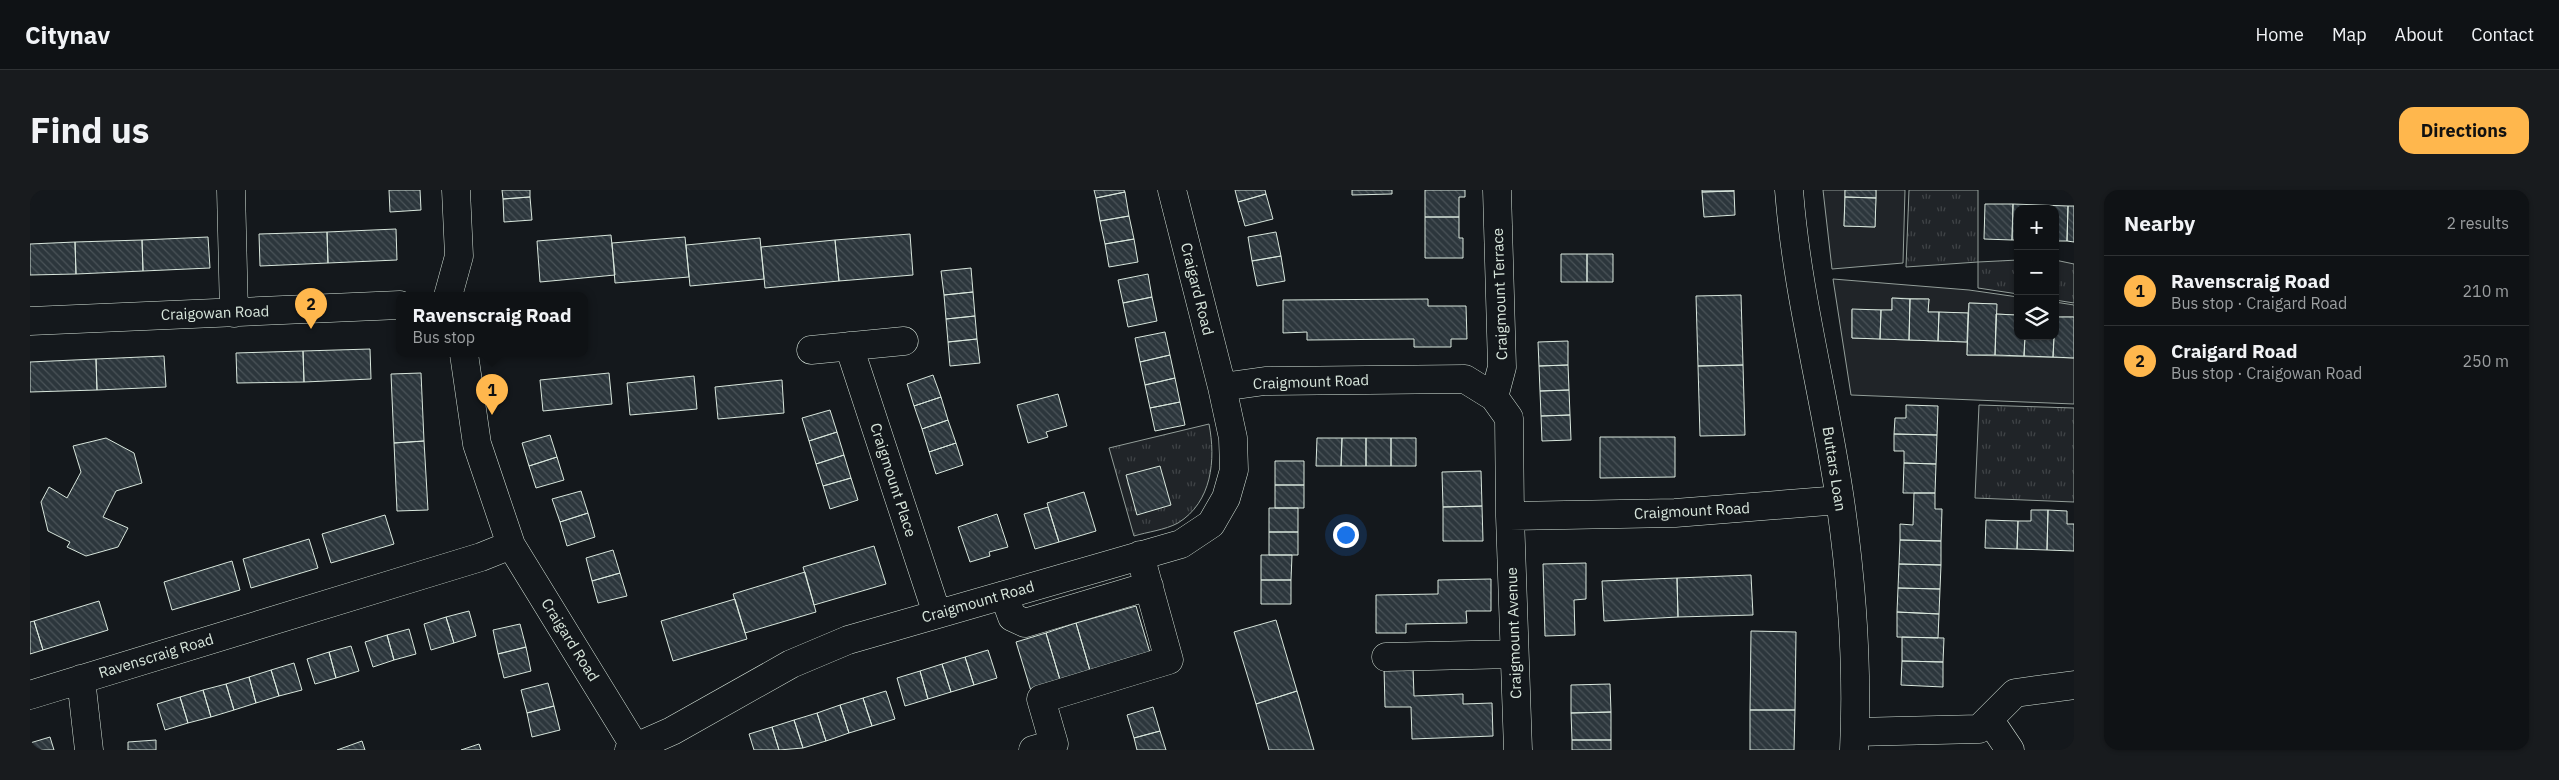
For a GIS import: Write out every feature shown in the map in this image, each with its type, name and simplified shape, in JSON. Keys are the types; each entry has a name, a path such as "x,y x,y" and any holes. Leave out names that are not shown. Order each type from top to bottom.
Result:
{"street":[{"path":"231,190 234,313"},
{"path":"449,292 459,256 456,190"},
{"name":"Craigard Road","path":"1172,190 1222,387"},
{"name":"Craigmount Terrace","path":"1494,398 1502,367 1497,190"},
{"name":"Buttars Loan","path":"1789,190 1798,274 1840,500 1851,594 1855,659 1855,741"},
{"name":"Craigowan Road","path":"30,321 396,305"},
{"path":"811,350 904,341"},
{"name":"Craigmount Place","path":"849,346 937,614"},
{"name":"Craigard Road","path":"464,357 477,444 511,545 634,749"},
{"name":"Craigmount Road","path":"634,749 672,731 791,664 848,640 1181,544 1211,524 1226,498 1234,470 1233,438 1222,387 1265,381 1466,379 1494,398 1508,418 1510,516 1675,514 1840,500"},
{"name":"Craigmount Avenue","path":"1510,516 1518,750"},
{"name":"Ravenscraig Road","path":"30,695 471,560 511,545"},
{"path":"1033,750 1054,744 1041,699 1169,660 1140,555"},
{"path":"1004,595 1012,617 1025,623 1148,586"},
{"path":"1386,657 1514,654"},
{"path":"81,679 89,750"},
{"path":"1855,741 1980,729 2015,693 2074,684"},
{"path":"1989,720 2010,750"}],"green space":[{"path":"1823,190 1845,190 1844,226 1875,227 1876,190 1905,190 1903,263 1832,269"},
{"path":"1909,190 1978,190 1978,262 1906,267"},
{"path":"2014,260 2014,293 1978,288 1978,262"},
{"path":"2059,261 2074,264 2074,303 2059,301"},
{"path":"1833,279 1969,290 2014,296 2014,315 1996,314 1996,304 1969,303 1968,313 1928,312 1929,299 1892,298 1892,310 1852,310 1852,338 1967,342 1967,355 2074,358 2074,404 1851,395"},
{"path":"2059,303 2074,305 2074,330 2073,317 2059,317"},
{"path":"1979,405 2074,408 2074,502 1975,498"},
{"path":"1209,424 1212,452 1211,466 1205,492 1198,504 1178,523 1134,536 1109,448"}],"building":[{"path":"389,190 420,190 421,210 390,212"},
{"path":"502,190 530,190 530,197 503,199"},
{"path":"1094,190 1124,190 1125,192 1096,198"},
{"path":"1235,190 1265,190 1266,194 1238,202"},
{"path":"1352,190 1392,190 1392,194 1352,195"},
{"path":"1425,190 1465,190 1465,197 1459,197 1459,217 1425,217"},
{"path":"1702,190 1734,190 1734,191 1702,192"},
{"path":"1845,190 1876,190 1876,198 1845,197"},
{"path":"1734,191 1735,215 1704,217 1702,192"},
{"path":"1125,192 1129,216 1100,221 1096,198"},
{"path":"1266,194 1273,219 1245,226 1238,202"},
{"path":"530,197 532,220 504,222 503,199"},
{"path":"1845,197 1876,198 1875,227 1844,226"},
{"path":"1985,204 2013,204 2012,240 1984,239"},
{"path":"2013,204 2040,205 2014,205 2014,240 2012,240"},
{"path":"2059,206 2068,206 2067,241 2059,241"},
{"path":"2068,206 2074,206 2074,242 2067,241"},
{"path":"1129,216 1134,239 1105,244 1100,221"},
{"path":"1425,217 1459,217 1459,238 1463,238 1463,258 1425,258"},
{"path":"396,229 397,260 328,263 327,232"},
{"path":"327,232 328,263 260,266 259,234"},
{"path":"1276,232 1281,256 1252,261 1248,237"},
{"path":"910,234 913,275 839,281 835,240"},
{"path":"611,235 615,275 540,282 537,241"},
{"path":"208,237 210,268 143,271 142,240"},
{"path":"685,237 689,277 615,283 612,243"},
{"path":"760,238 764,279 690,286 686,245"},
{"path":"1134,239 1138,262 1109,267 1105,244"},
{"path":"142,240 143,271 76,274 75,242"},
{"path":"835,240 839,281 765,288 761,247"},
{"path":"75,242 76,274 30,275 30,244"},
{"path":"1561,254 1587,254 1587,282 1561,282"},
{"path":"1587,254 1613,254 1613,282 1587,282"},
{"path":"1281,256 1285,281 1257,286 1252,261"},
{"path":"971,268 973,292 944,295 941,271"},
{"path":"1148,274 1152,297 1123,303 1118,280"},
{"path":"973,292 975,316 946,319 944,295"},
{"path":"1741,295 1743,365 1698,366 1696,296"},
{"path":"1152,297 1157,321 1128,327 1123,303"},
{"path":"1892,298 1910,299 1909,340 1880,339 1881,310 1892,310"},
{"path":"1428,299 1428,306 1466,306 1467,339 1451,339 1451,347 1414,347 1414,339 1307,340 1307,332 1283,333 1283,300"},
{"path":"1910,299 1929,299 1928,312 1939,312 1938,341 1909,340"},
{"path":"1969,303 1997,304 1995,355 1967,355"},
{"path":"1852,309 1881,310 1880,339 1852,338"},
{"path":"1939,312 1968,313 1967,342 1938,341"},
{"path":"1996,314 2014,315 2014,340 2025,340 2024,356 1995,355"},
{"path":"975,316 977,339 948,342 946,319"},
{"path":"2059,317 2074,317 2074,358 2053,357 2054,340 2059,340"},
{"path":"1165,332 1170,355 1140,362 1135,338"},
{"path":"977,339 980,363 950,366 948,342"},
{"path":"2025,340 2054,340 2053,357 2024,356"},
{"path":"1568,341 1568,365 1539,366 1538,342"},
{"path":"370,349 371,379 304,382 303,351"},
{"path":"303,351 304,382 237,383 236,353"},
{"path":"1170,355 1175,378 1145,385 1140,362"},
{"path":"164,356 166,387 97,390 96,359"},
{"path":"96,359 97,390 30,392 30,362"},
{"path":"1568,365 1569,390 1540,391 1539,366"},
{"path":"1743,365 1745,435 1700,436 1698,366"},
{"path":"421,373 424,441 394,443 391,374"},
{"path":"609,373 612,404 543,411 540,380"},
{"path":"933,375 941,397 914,406 907,384"},
{"path":"694,376 697,409 630,415 627,383"},
{"path":"1175,378 1180,402 1150,408 1145,385"},
{"path":"782,380 784,413 718,419 715,387"},
{"path":"1569,390 1570,415 1541,416 1540,391"},
{"path":"1058,394 1067,426 1046,432 1048,437 1028,443 1017,405"},
{"path":"941,397 948,420 922,429 914,406"},
{"path":"1180,402 1185,425 1155,431 1150,408"},
{"path":"1906,405 1938,406 1937,435 1894,434 1895,418 1906,418"},
{"path":"830,410 837,432 809,441 802,418"},
{"path":"1570,415 1571,440 1542,441 1541,416"},
{"path":"948,420 956,443 929,452 922,429"},
{"path":"837,432 844,455 816,464 809,441"},
{"path":"1894,434 1937,435 1936,464 1904,463 1904,451 1894,451"},
{"path":"550,435 557,457 529,466 522,443"},
{"path":"1600,437 1675,437 1675,477 1600,478"},
{"path":"106,438 134,453 142,483 116,491 103,517 128,528 118,547 86,556 67,547 70,542 48,531 41,502 49,487 67,498 81,472 73,446"},
{"path":"1317,438 1342,438 1341,466 1316,466"},
{"path":"1342,438 1366,438 1366,466 1341,466"},
{"path":"1366,438 1391,438 1391,466 1366,466"},
{"path":"1391,438 1416,438 1416,466 1391,466"},
{"path":"424,441 428,510 397,511 394,443"},
{"path":"956,443 963,465 936,474 929,452"},
{"path":"844,455 851,478 823,486 816,464"},
{"path":"557,457 564,480 536,488 529,466"},
{"path":"1275,461 1304,461 1304,485 1275,485"},
{"path":"1904,463 1936,464 1935,493 1903,493"},
{"path":"1160,466 1171,505 1137,515 1126,475"},
{"path":"1481,471 1482,506 1443,507 1442,472"},
{"path":"851,478 858,500 830,509 823,486"},
{"path":"1275,485 1304,485 1304,508 1275,508"},
{"path":"581,491 588,513 560,522 552,499"},
{"path":"1084,492 1096,531 1059,542 1047,503"},
{"path":"1914,493 1935,493 1935,509 1942,509 1941,541 1900,540 1900,524 1913,525"},
{"path":"1482,506 1483,541 1443,541 1443,507"},
{"path":"1048,507 1059,542 1035,549 1024,514"},
{"path":"1269,508 1298,508 1298,532 1269,532"},
{"path":"2031,510 2048,510 2047,550 2017,549 2018,521 2031,521"},
{"path":"2048,510 2067,511 2067,524 2074,524 2074,551 2047,550"},
{"path":"588,513 595,537 567,546 560,522"},
{"path":"997,514 1008,547 989,552 990,556 970,562 958,527"},
{"path":"385,515 394,544 331,563 322,534"},
{"path":"1986,520 2018,521 2017,549 1985,548"},
{"path":"1269,532 1298,532 1298,555 1269,555"},
{"path":"309,539 318,568 251,588 243,559"},
{"path":"1900,540 1941,541 1941,565 1899,564"},
{"path":"874,546 886,584 814,605 803,567"},
{"path":"613,550 620,573 592,581 586,558"},
{"path":"1261,555 1292,555 1291,580 1261,580"},
{"path":"232,561 240,590 172,610 164,582"},
{"path":"1586,563 1586,599 1574,600 1575,635 1545,636 1543,564"},
{"path":"1899,564 1941,565 1940,589 1898,588"},
{"path":"805,572 816,612 745,633 733,594"},
{"path":"620,573 627,596 598,603 592,581"},
{"path":"1751,575 1753,615 1678,617 1677,578"},
{"path":"1677,578 1678,617 1604,621 1602,581"},
{"path":"1491,579 1491,611 1466,611 1467,623 1406,624 1406,633 1376,633 1376,595 1438,594 1438,580"},
{"path":"1261,580 1291,580 1291,604 1261,604"},
{"path":"1898,588 1940,589 1939,614 1897,612"},
{"path":"735,599 747,639 673,661 661,621"},
{"path":"99,601 108,630 43,650 34,621"},
{"path":"1136,606 1151,656 1091,674 1076,623"},
{"path":"469,611 476,636 454,643 446,617"},
{"path":"1897,612 1939,614 1938,638 1897,637"},
{"path":"446,617 454,643 431,650 424,624"},
{"path":"1276,620 1297,691 1256,704 1234,632"},
{"path":"34,621 43,650 30,654 30,622"},
{"path":"1076,623 1091,674 1061,683 1046,633"},
{"path":"520,624 526,647 498,654 493,630"},
{"path":"409,629 416,654 394,660 387,635"},
{"path":"1751,631 1796,632 1795,710 1750,710"},
{"path":"1046,633 1061,683 1031,691 1016,642"},
{"path":"387,635 394,660 373,667 365,642"},
{"path":"1902,637 1944,638 1943,662 1902,661"},
{"path":"351,646 359,671 336,678 329,652"},
{"path":"526,647 531,671 504,678 498,654"},
{"path":"988,650 997,678 974,685 965,657"},
{"path":"329,652 336,678 315,684 307,659"},
{"path":"965,657 974,685 951,692 942,664"},
{"path":"1902,661 1943,662 1943,687 1901,685"},
{"path":"294,663 302,690 279,696 271,670"},
{"path":"942,664 951,692 928,699 920,671"},
{"path":"1384,667 1413,667 1414,696 1463,694 1463,704 1492,703 1493,736 1412,739 1411,707 1385,707"},
{"path":"271,670 279,696 256,703 249,677"},
{"path":"920,671 928,699 905,706 897,678"},
{"path":"249,677 256,703 234,710 226,684"},
{"path":"548,683 554,706 527,713 521,690"},
{"path":"226,684 234,710 211,717 203,690"},
{"path":"1610,684 1611,712 1571,713 1571,685"},
{"path":"203,690 211,717 188,723 180,697"},
{"path":"886,691 895,719 872,726 863,698"},
{"path":"1297,691 1314,750 1269,750 1256,704"},
{"path":"180,697 188,723 165,730 157,704"},
{"path":"863,698 872,726 849,733 840,705"},
{"path":"840,705 849,733 826,741 817,713"},
{"path":"554,706 560,730 532,737 527,713"},
{"path":"1153,707 1160,731 1134,738 1127,715"},
{"path":"1750,710 1795,710 1794,750 1750,750"},
{"path":"1611,712 1611,740 1572,740 1571,713"},
{"path":"817,713 826,741 803,748 794,720"},
{"path":"794,720 803,748 779,750 772,727"},
{"path":"772,727 779,750 754,750 749,734"},
{"path":"1160,731 1166,750 1137,750 1134,738"},
{"path":"50,737 54,750 30,750 30,743"},
{"path":"156,740 156,750 128,750 128,742"},
{"path":"1572,740 1611,740 1611,750 1572,750"},
{"path":"362,741 365,750 337,750"},
{"path":"479,744 481,750 461,750"}],"place":[{"name":"Craigard Road","path":"311,329"},
{"name":"Ravenscraig Road","path":"492,415"}]}
